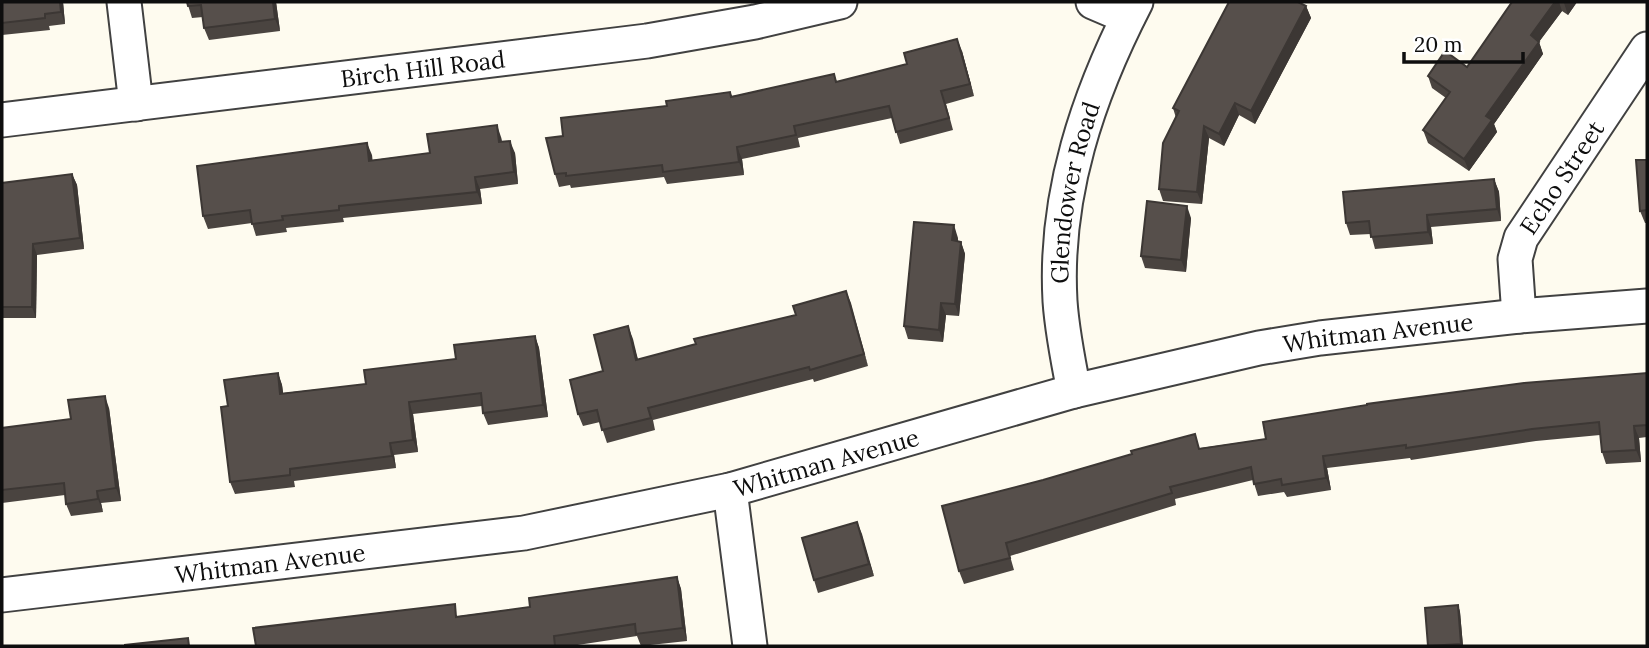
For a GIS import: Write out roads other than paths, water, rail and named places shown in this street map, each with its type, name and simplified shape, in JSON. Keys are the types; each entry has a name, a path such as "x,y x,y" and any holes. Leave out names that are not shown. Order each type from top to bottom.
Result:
{"street":[{"path":"124,2 136,104"},
{"name":"Birch Hill Road","path":"2,120 647,41 743,24 840,2"},
{"path":"1093,2 1132,9"},
{"name":"Glendower Road","path":"1074,391 1060,301 1064,205 1074,155 1089,109 1132,9"},
{"name":"Echo Street","path":"1519,316 1515,259 1521,238 1647,49"},
{"name":"Whitman Avenue","path":"2,595 515,535 730,490 1074,391 1259,348 1320,338 1519,316 1647,306"},
{"path":"730,490 750,646"}]}
